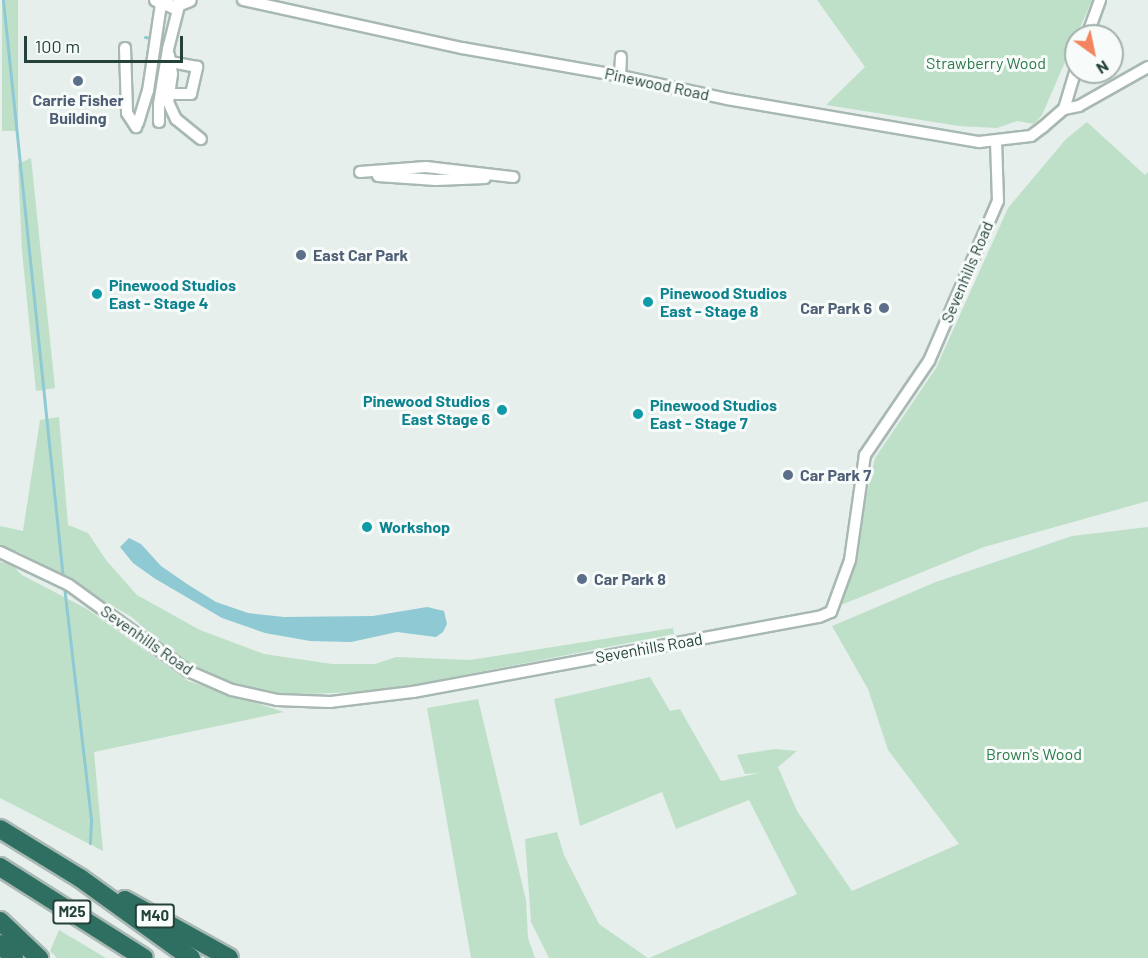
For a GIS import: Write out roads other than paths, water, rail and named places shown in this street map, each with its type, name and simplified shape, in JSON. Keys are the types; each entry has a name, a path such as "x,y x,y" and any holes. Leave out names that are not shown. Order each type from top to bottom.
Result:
{"highway":[{"name":"M25","path":"0,829 80,878 191,958"},
{"name":"M25","path":"0,867 144,958"},
{"name":"M40","path":"80,878 229,958"},
{"path":"0,921 39,958"},
{"path":"0,944 14,958"}],"street":[{"name":"Pinewood Road","path":"243,0 462,48 947,139 996,142 1031,136 1064,109"},
{"path":"1091,24 1100,0"},
{"path":"125,48 127,113 137,125 148,91 159,2 184,3 168,49 159,104 159,122"},
{"path":"168,49 172,74 168,102 176,119 201,139"},
{"path":"620,76 621,57"},
{"path":"169,94 191,94 196,67 171,62"},
{"path":"1072,84 1064,109 1079,106 1148,67"},
{"name":"Sevenhills Road","path":"0,552 69,585 188,671 232,690 277,700 330,702 412,692 819,617 831,612 850,560 865,455 929,361 998,201 996,142"},
{"path":"426,166 513,177 436,180 360,172 426,166"}],"water":[{"path":"129,538 141,544 161,566 187,584 216,602 248,613 284,617 373,616 427,607 444,611 447,624 443,632 436,637 397,632 351,642 310,641 265,633 222,618 154,578 133,563 120,547"}],"waterway":[{"path":"3,0 63,579"},
{"path":"145,37 151,38"},
{"path":"64,586 91,821 90,843"}],"place":[{"name":"Carrie Fisher Building","path":"78,81"},
{"name":"East Car Park","path":"301,255"},
{"name":"Pinewood Studios East - Stage 4","path":"97,294"},
{"name":"Pinewood Studios East - Stage 8","path":"648,302"},
{"name":"Car Park 6","path":"884,308"},
{"name":"Pinewood Studios East Stage 6","path":"502,410"},
{"name":"Pinewood Studios East - Stage 7","path":"638,414"},
{"name":"Car Park 7","path":"788,475"},
{"name":"Workshop","path":"367,527"},
{"name":"Car Park 8","path":"582,579"}],"park label":[{"name":"Strawberry Wood","path":"986,63"},
{"name":"Brown's Wood","path":"1034,754"}]}
